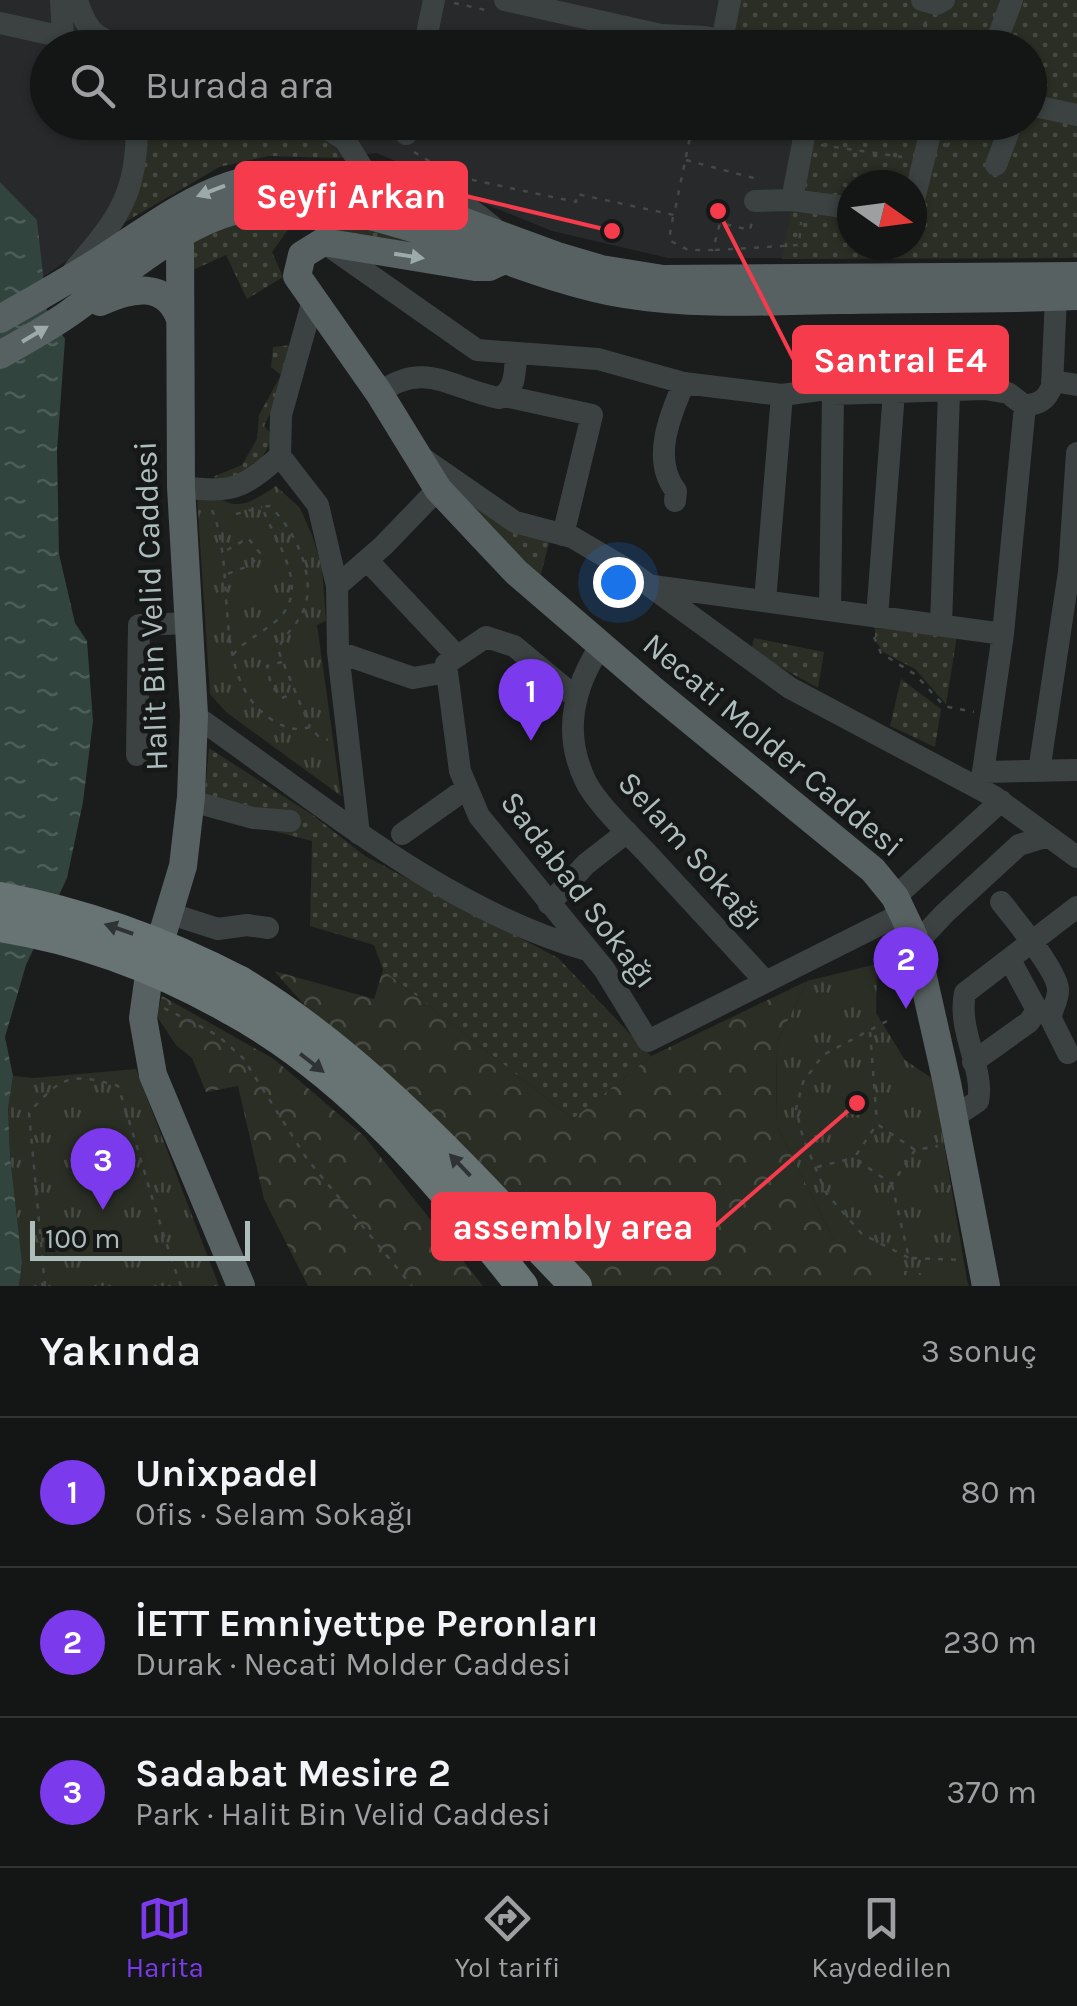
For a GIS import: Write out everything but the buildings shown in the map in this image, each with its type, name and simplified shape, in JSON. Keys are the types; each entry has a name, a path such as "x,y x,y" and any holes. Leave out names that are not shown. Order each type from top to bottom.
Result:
{"highway":[{"path":"0,898 104,924 185,954 358,1100 461,1210 522,1286"},
{"path":"0,926 107,952 166,976 282,1008 372,1080 576,1286"}],"main road":[{"path":"0,319 192,199 213,189 284,176 332,178 375,188 504,250 598,289 652,298 744,302 1067,296"},
{"path":"0,355 70,313 202,223 237,210 282,204 316,205 504,250 663,279 1077,276"},
{"name":"Halit Bin Velid Caddesi","path":"180,236 180,319 192,489 189,623 194,715 183,866 144,1000 146,1047 153,1075 241,1286"},
{"path":"323,242 475,267 488,267 504,250"},
{"name":"Necati Molder Caddesi","path":"323,242 302,255 297,276 421,457 438,489 516,572 872,870 899,905 914,937 984,1273"},
{"path":"70,313 126,291 142,289 155,291 171,301 180,319"}],"street":[{"path":"61,0 69,30"},
{"path":"77,0 84,25 90,30"},
{"path":"428,30 434,0"},
{"path":"505,0 638,30"},
{"path":"724,30 730,0"},
{"path":"1001,30 1012,0"},
{"path":"0,23 30,31"},
{"path":"1047,109 1077,116"},
{"path":"64,282 104,236 131,188 137,140"},
{"path":"345,140 375,188"},
{"path":"797,200 804,140"},
{"path":"922,170 929,140"},
{"path":"996,165 1005,140"},
{"path":"756,201 797,200 837,206"},
{"path":"323,242 477,350 598,359 684,383 782,395 827,389 833,394 985,389 1008,393 1025,406"},
{"path":"1025,406 1044,400 1052,381 1067,296"},
{"path":"314,300 281,415 280,456 318,504 337,586 338,652 359,834"},
{"path":"504,396 514,382 516,354"},
{"path":"378,393 413,375 450,382 480,394 592,415 563,534"},
{"path":"1052,381 1077,385"},
{"path":"675,500 676,491 663,458 668,421 684,383"},
{"path":"875,616 894,392"},
{"path":"941,625 949,392"},
{"path":"830,610 833,394"},
{"path":"765,601 782,395"},
{"path":"981,780 1003,634 1025,406"},
{"path":"1039,771 1069,572 1077,453"},
{"path":"192,489 221,492 252,480 280,456"},
{"path":"421,457 514,522 563,534 650,586 790,688 981,780 1000,800 1077,857"},
{"path":"337,586 438,489"},
{"path":"367,560 452,664"},
{"path":"650,586 1003,634"},
{"path":"136,755 139,625 189,623"},
{"path":"338,652 413,678 452,664 486,636 514,646 574,696"},
{"name":"Selam Sokağı","path":"600,644 574,696 574,743 587,784 626,832 766,982"},
{"name":"Sadabad Sokağı","path":"452,664 460,770 479,816 604,969 648,1041 766,982"},
{"path":"194,715 384,852 542,937 587,950"},
{"path":"981,780 1077,770"},
{"path":"402,834 467,788"},
{"path":"766,982 899,905 1000,800"},
{"path":"190,802 253,818 290,821"},
{"path":"549,904 562,886 626,832"},
{"path":"914,946 1019,845 1048,836"},
{"path":"1000,902 1032,941 1056,982 1058,990 1051,1019 1068,1053"},
{"path":"956,1130 978,1101 981,1090 962,1011 964,996 1077,908"},
{"path":"168,913 218,930 246,925 268,928"},
{"path":"973,1062 1035,1016 1033,998 1010,960"}],"path":[{"path":"920,30 936,1"},
{"path":"410,140 413,152 454,176 576,202 577,194 674,215"},
{"path":"689,140 669,240 688,250 799,244 797,200"},
{"path":"836,140 924,160"},
{"path":"685,160 762,180 750,230 720,224 713,250"},
{"path":"192,489 222,532 236,675 255,707 290,730 310,726"},
{"path":"236,514 269,506 288,527 304,568 305,607 278,650 310,726 323,740 350,741"},
{"path":"234,656 247,640 278,620 291,594 286,558 264,507"},
{"path":"224,550 248,538 260,553 251,565 226,574"},
{"path":"875,616 874,640 881,653 916,674 944,706 992,716"},
{"path":"283,661 266,666 271,685 282,698 296,692"},
{"path":"144,1000 217,1035 243,1058 307,1159 412,1286"},
{"path":"887,1021 823,1055 804,1082 796,1109 803,1138 826,1193 862,1234 909,1258 984,1273"},
{"path":"815,1167 854,1158 878,1124 870,1030"},
{"path":"45,1286 28,1113 54,1084 83,1076 118,1086 153,1208 181,1286"},
{"path":"878,1124 915,1150"},
{"path":"892,1184 915,1150 956,1130"},
{"path":"854,1158 892,1184 909,1258"}],"shaded area":[{"path":"0,0 1077,0 1077,258 927,258 927,170 837,170 837,258 668,258 552,231 376,153 340,158 265,156 221,166 120,225 43,277 37,220 0,182"}],"green space":[{"path":"730,0 1077,0 1077,258 927,259 927,170 837,170 837,259 782,259 804,140 1047,140 1047,30 724,30"},
{"path":"141,140 324,140 340,158 269,156 219,167 120,225"},
{"path":"267,213 335,216 429,246 290,227 272,252 283,277 247,299 226,255 193,270 192,243 209,226"},
{"path":"291,345 282,390 264,426 273,436 261,459 243,475 210,484 215,476 242,465 257,439 259,415 281,375 271,367 273,347"},
{"path":"276,486 300,508 322,567 326,621 317,625 341,796 226,712 210,694 197,496 216,495 239,504"},
{"path":"458,498 551,535 540,578"},
{"path":"875,628 957,636 946,704 915,669 883,652 875,640"},
{"path":"754,638 824,652 818,688 751,651"},
{"path":"901,679 941,709 935,747 890,726"},
{"path":"209,748 314,816 365,856 558,958 651,1056 573,1119 383,970 374,945 310,926 312,841 203,813"},
{"path":"877,964 876,1013 905,1060 933,1079 967,1280 906,1271 833,1239 777,1126 776,1045 807,981"},
{"path":"383,970 573,1119 651,1056 807,981 776,1045 777,1126 833,1239 967,1280 969,1286 592,1286 325,1028 274,971 374,999"},
{"path":"162,996 274,1059 364,1136 483,1286 308,1286 264,1199 238,1086 206,1092 192,1058 176,1045 156,1015"},
{"path":"136,1069 219,1286 19,1286 22,1262 8,1107 13,1076 34,1078"}],"water":[{"path":"0,182 37,220 47,310 65,339 57,451 59,554 75,623 87,641 93,721 83,802 67,878 26,965 5,1037 13,1076 8,1108 22,1262 19,1286 0,1286"}],"place":[{"name":"Santral E4","path":"718,211"},
{"name":"Seyfi Arkan","path":"612,231"},
{"name":"Unixpadel","path":"531,741"},
{"name":"İETT Emniyettpe Peronları","path":"906,1009"},
{"name":"assembly area","path":"857,1103"},
{"name":"Sadabat Mesire 2","path":"103,1210"}]}
